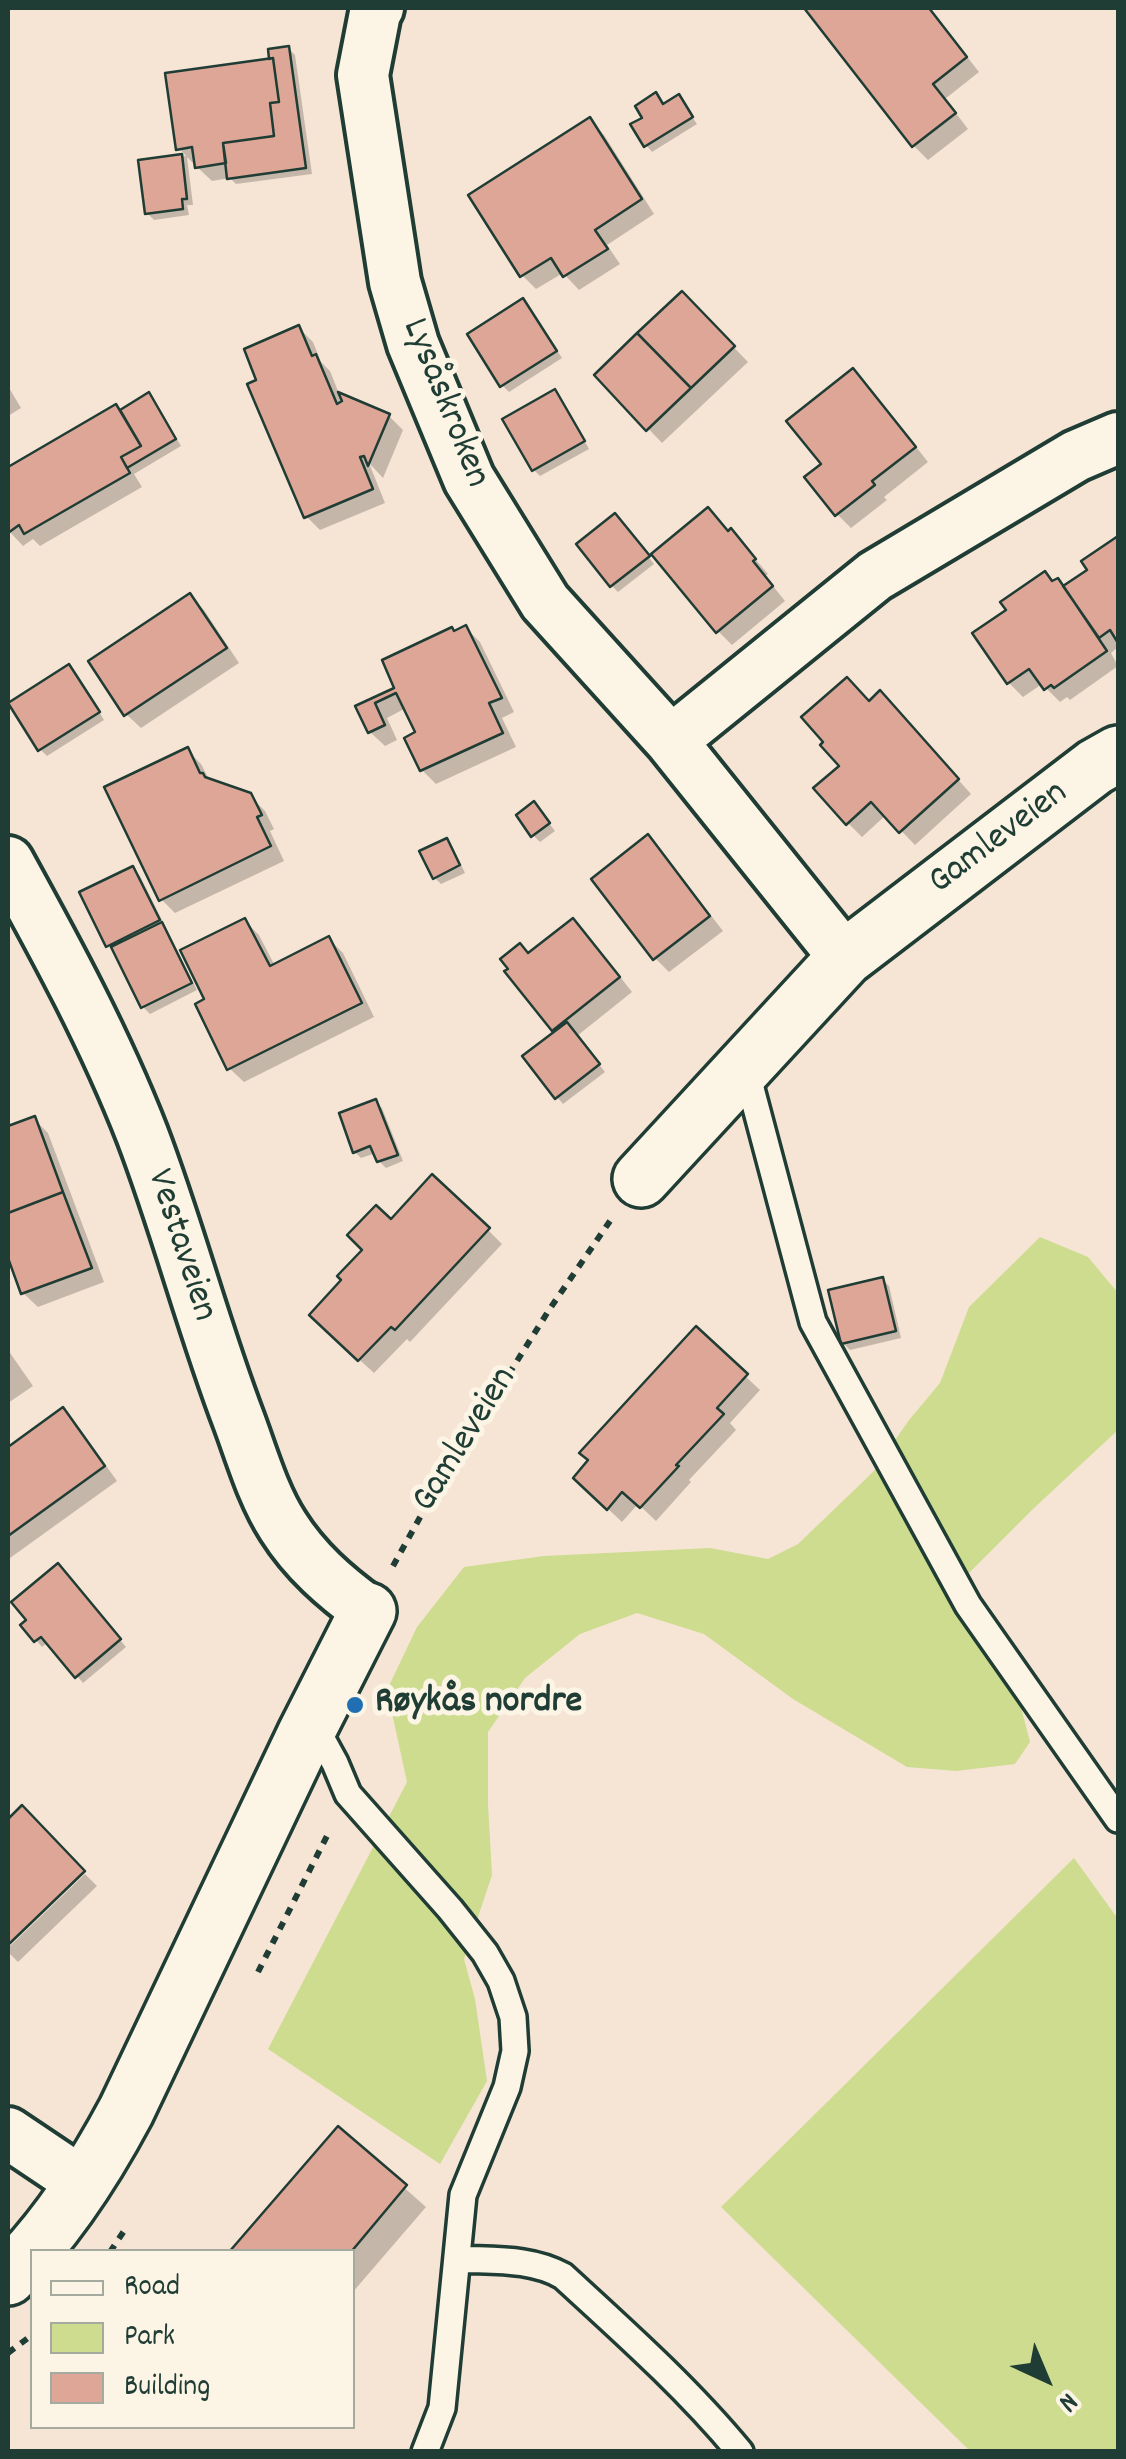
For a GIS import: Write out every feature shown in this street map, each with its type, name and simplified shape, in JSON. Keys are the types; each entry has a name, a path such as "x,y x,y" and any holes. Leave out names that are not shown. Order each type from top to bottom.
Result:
{"street":[{"name":"Lysåskroken","path":"378,8 363,75 396,282 420,360 468,479 545,602 670,741 845,958"},
{"path":"670,741 875,576 1076,456 1118,438"},
{"name":"Gamleveien","path":"641,1179 845,958 1118,754"},
{"name":"Vestaveien","path":"8,862 72,979 140,1131 219,1370 281,1523 318,1570 368,1611"},
{"path":"32,2249 84,2184 126,2110 368,1611"},
{"path":"8,2133 84,2184"},
{"path":"8,2277 30,2252"}],"lane":[{"path":"745,1066 813,1322 968,1605 1118,1819"},
{"path":"312,1720 348,1794 485,1953 501,1980 513,2017 515,2052 507,2087 463,2195 442,2408 425,2452"},
{"path":"458,2259 524,2262 564,2276 635,2342 740,2452"}],"path":[{"name":"Gamleveien","path":"368,1611 428,1503 549,1310 641,1179"},
{"path":"8,2353 30,2336"}],"green space":[{"path":"1040,1237 1088,1257 1118,1293 1118,1430 950,1592 1018,1696 1030,1742 1015,1764 956,1771 907,1767 793,1699 704,1634 637,1613 580,1634 525,1678 488,1732 492,1875 464,1959 475,1999 487,2081 440,2164 268,2049 407,1782 387,1690 417,1627 464,1567 544,1556 710,1548 768,1559 798,1544 873,1472 940,1383 969,1307"},
{"path":"1074,1858 1118,1919 1118,2451 970,2451 721,2207"}],"building":[{"path":"804,8 929,8 967,57 933,84 956,113 912,147"},
{"path":"289,46 306,168 227,179 223,143 274,136 270,103 279,102 273,58 269,59 268,49"},
{"path":"273,58 279,102 270,103 274,136 223,143 226,163 195,168 192,147 176,150 165,73"},
{"path":"656,92 663,104 679,94 693,117 644,147 630,124 642,118 635,106"},
{"path":"590,117 642,199 595,230 608,249 563,277 551,258 520,277 468,195"},
{"path":"182,154 187,199 182,199 183,209 145,214 138,160"},
{"path":"682,291 735,346 691,388 637,333"},
{"path":"523,298 557,351 500,387 467,334"},
{"path":"299,325 337,404 342,401 338,392 390,414 368,466 364,456 360,457 373,489 304,518 247,384 256,380 244,349"},
{"path":"637,333 691,388 646,431 594,375"},
{"path":"853,368 916,447 835,516 804,477 821,464 786,421"},
{"path":"555,389 585,441 532,471 502,419"},
{"path":"149,392 176,439 127,468 121,457 141,446 120,410"},
{"path":"116,404 141,446 121,457 130,473 24,534 19,525 8,533 8,467"},
{"path":"708,507 728,531 731,528 773,586 716,633 651,554"},
{"path":"615,513 650,556 610,587 576,544"},
{"path":"1118,536 1118,643 1110,630 1099,638 1063,586 1087,570 1081,561"},
{"path":"1045,571 1052,581 1058,578 1107,651 1054,688 1051,685 1044,690 1029,669 1007,684 972,633 1006,610 1000,602"},
{"path":"190,593 227,648 124,716 88,661"},
{"path":"466,625 502,698 489,703 503,733 420,771 404,738 415,732 396,693 375,703 385,725 368,733 355,706 394,688 382,660 452,627 454,631"},
{"path":"69,664 100,712 38,751 8,703"},
{"path":"847,677 869,701 880,690 959,779 899,833 871,802 846,825 813,788 839,766 801,717"},
{"path":"188,747 205,777 251,793 271,846 159,901 104,787"},
{"path":"534,801 550,823 531,837 516,815"},
{"path":"648,834 710,916 653,960 591,879"},
{"path":"447,838 460,865 433,879 419,851"},
{"path":"133,866 160,920 106,947 79,892"},
{"path":"245,918 270,966 329,936 362,1003 227,1070 195,1004 204,999 180,950"},
{"path":"573,918 620,977 552,1031 504,971 508,969 500,959 520,943 528,953"},
{"path":"162,922 192,983 141,1008 111,947"},
{"path":"567,1022 600,1064 555,1099 522,1056"},
{"path":"376,1099 398,1155 377,1162 370,1146 353,1153 339,1113"},
{"path":"35,1116 63,1192 8,1213 8,1126"},
{"path":"432,1174 490,1228 395,1330 391,1327 358,1361 309,1315 362,1250 347,1235 376,1205 391,1219"},
{"path":"63,1192 92,1268 21,1294 8,1258 8,1213"},
{"path":"883,1277 896,1331 841,1344 828,1290"},
{"path":"696,1326 748,1374 717,1408 724,1414 640,1508 622,1492 607,1510 573,1478 588,1460 579,1453"},
{"path":"63,1407 105,1466 8,1536 8,1447"},
{"path":"58,1563 121,1639 75,1678 41,1637 34,1642 20,1625 26,1620 11,1602"},
{"path":"22,1805 85,1871 8,1945 8,1819"},
{"path":"338,2126 407,2185 354,2249 232,2249"}],"place":[{"name":"Røykås nordre","path":"355,1705"}]}
